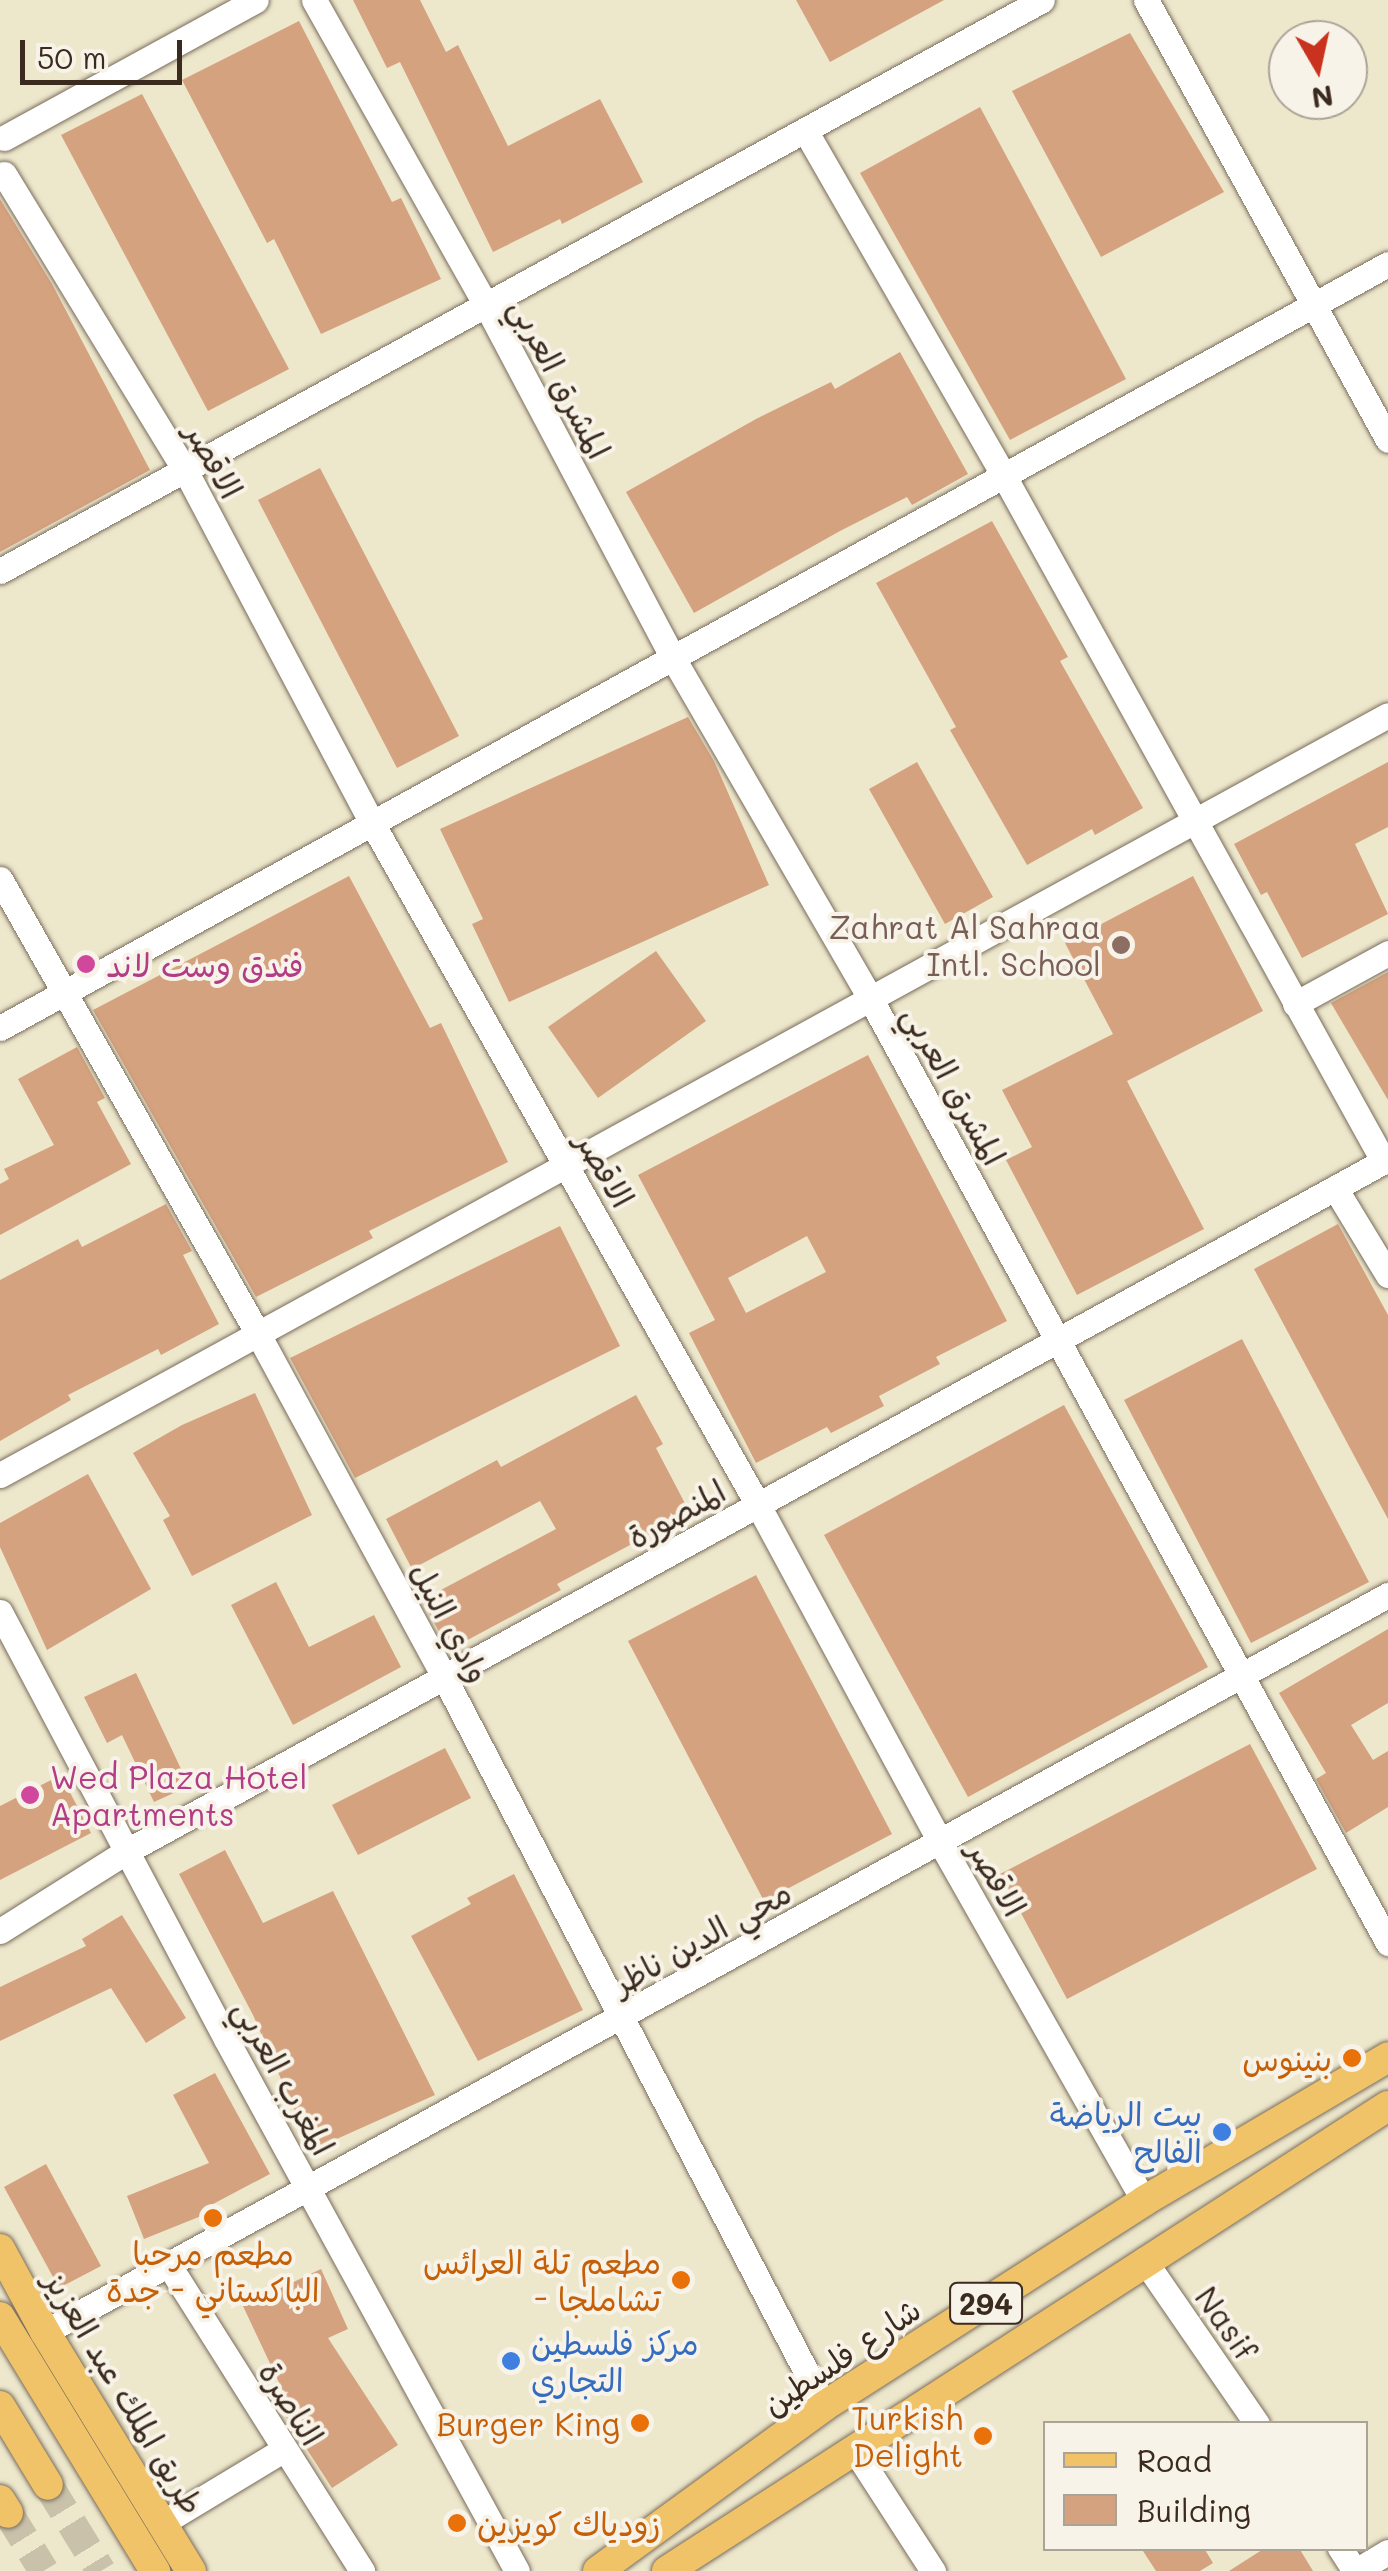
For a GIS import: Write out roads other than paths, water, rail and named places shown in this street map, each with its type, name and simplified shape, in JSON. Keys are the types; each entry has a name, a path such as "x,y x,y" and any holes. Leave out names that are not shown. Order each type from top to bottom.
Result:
{"main road":[{"name":"شارع فلسطين","path":"598,2571 824,2406 1144,2201 1388,2057"},
{"name":"294","path":"667,2571 1388,2106"},
{"name":"طريق الملك عبد العزيز","path":"0,2249 45,2332 191,2571"},
{"path":"0,2306 29,2364"},
{"path":"0,2317 155,2571"},
{"path":"0,2406 48,2485"},
{"path":"94,2476 136,2571"}],"street":[{"path":"2,176 10,156 2,137 256,0"},
{"name":"المشرق العربي","path":"314,0 486,305 673,658 870,998 1388,1943"},
{"path":"0,572 1042,0"},
{"path":"1146,0 1388,440"},
{"path":"805,130 1004,476 1192,822 1386,1160"},
{"name":"الاقصر","path":"2,176 185,470 372,824 758,1505 940,1842 1144,2201"},
{"path":"0,1028 1388,264"},
{"path":"0,1475 1388,715"},
{"name":"وادي النيل","path":"0,879 258,1334 444,1677 824,2406"},
{"path":"1296,1004 1388,953"},
{"name":"المنصورة","path":"0,1932 128,1851 1386,1160"},
{"path":"1335,1188 1388,1274"},
{"name":"محي الدين ناظر","path":"45,2332 170,2267 1388,1596"},
{"name":"المغرب العربي","path":"0,1612 517,2571"},
{"name":"Nasif","path":"1144,2260 1255,2421"},
{"name":"الناصرة","path":"170,2267 362,2571"},
{"path":"162,2523 283,2450"},
{"path":"856,2452 933,2571"},
{"path":"1355,2571 1388,2552"}],"tunnel":[{"path":"48,2485 101,2571"},
{"path":"8,2513 44,2571"}],"place":[{"name":"Zahrat Al Sahraa Intl. School","path":"1121,945"},
{"name":"فندق وست لاند","path":"86,964"},
{"name":"Wed Plaza Hotel Apartments","path":"30,1795"},
{"name":"بنينوس","path":"1352,2058"},
{"name":"بيت الرياضة الفالح","path":"1222,2132"},
{"name":"مطعم مرحبا الباكستاني - جدة","path":"213,2218"},
{"name":"مطعم تلة العرائس - تشاملجا","path":"681,2280"},
{"name":"مركز فلسطين التجاري","path":"511,2361"},
{"name":"Burger King","path":"640,2423"},
{"name":"Turkish Delight","path":"983,2436"},
{"name":"زودياك كويزين","path":"457,2523"}]}
